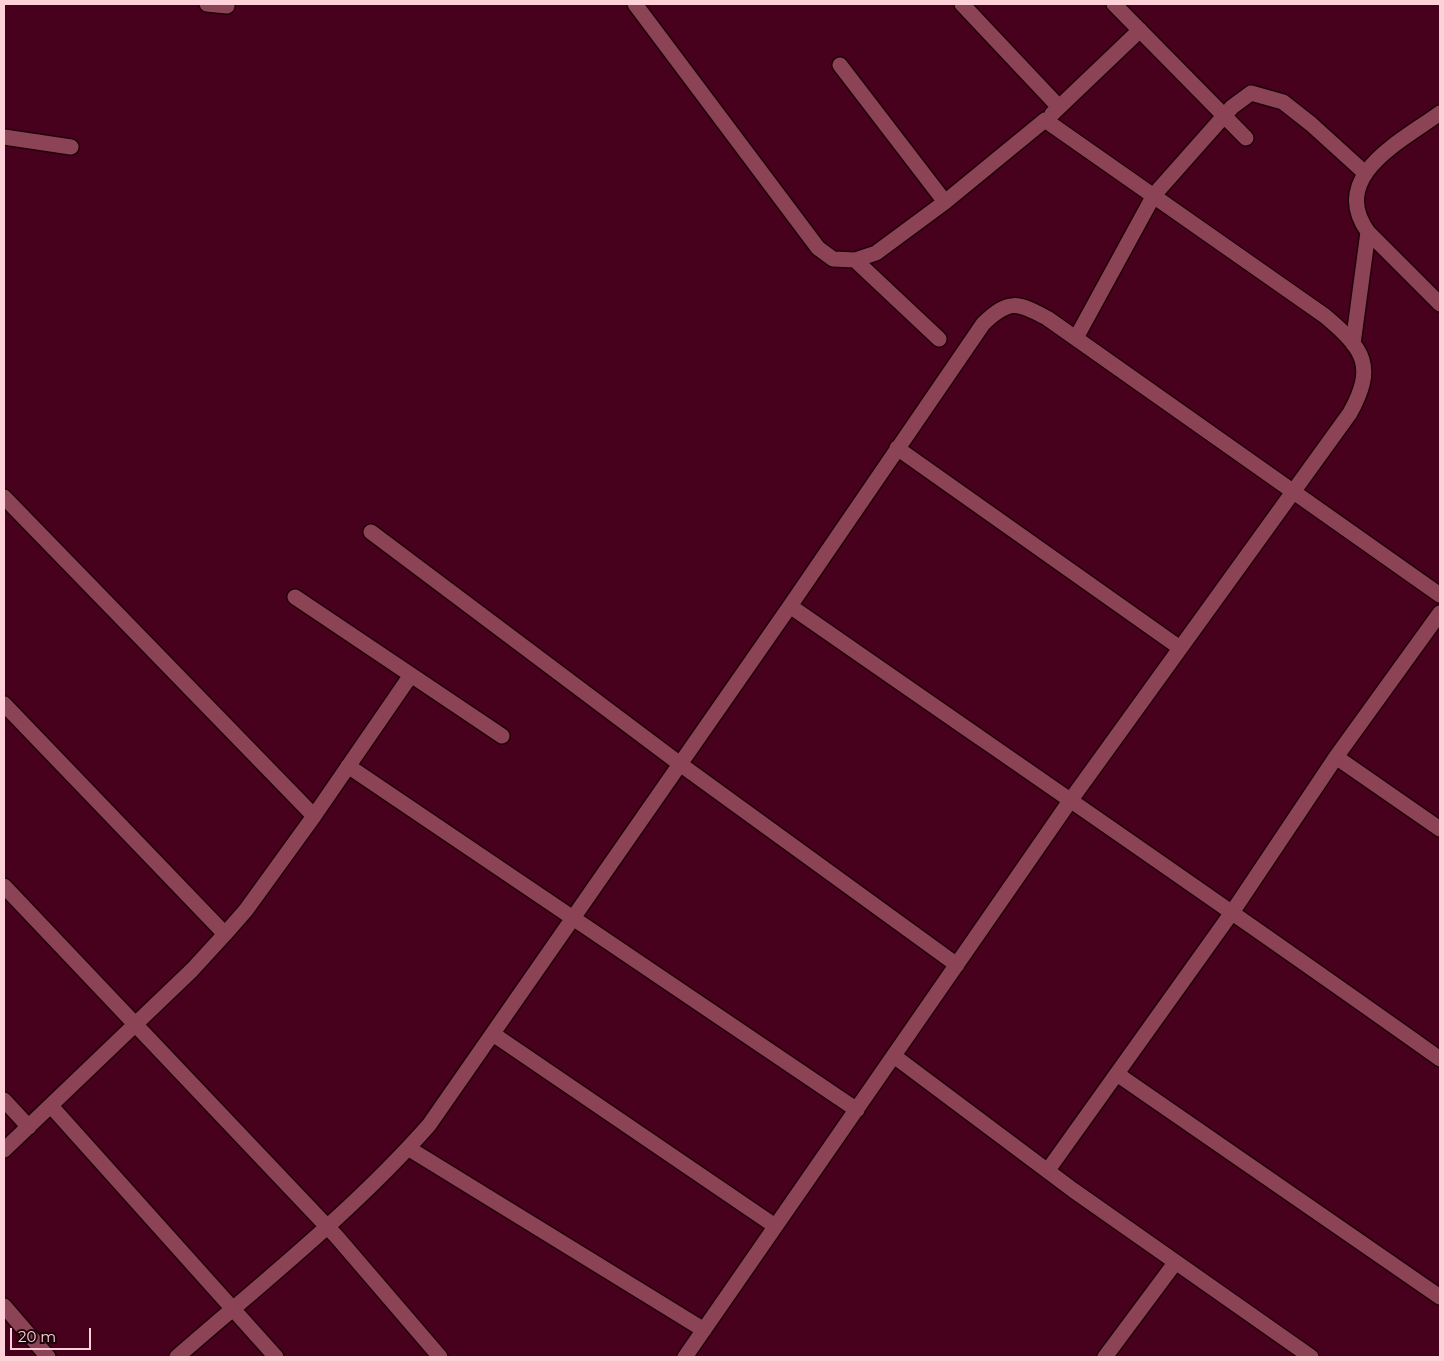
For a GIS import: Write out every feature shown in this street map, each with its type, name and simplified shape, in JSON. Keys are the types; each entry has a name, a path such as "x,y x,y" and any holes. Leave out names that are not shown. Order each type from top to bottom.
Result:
{"street":[{"path":"208,4 227,6"},
{"path":"635,4 818,248 833,259 855,260 876,253 945,202 1045,120 1140,30"},
{"path":"962,4 1059,107"},
{"path":"1114,4 1246,138"},
{"path":"840,65 945,202"},
{"path":"1076,338 1154,195 1232,107 1251,94 1283,102 1311,124 1365,173"},
{"path":"1440,113 1376,160 1365,173 1356,192 1355,201 1361,221 1368,232 1440,304"},
{"path":"685,1357 1070,801 1350,413 1360,395 1364,381 1361,355 1353,344 1324,316 1045,120"},
{"path":"4,137 71,147"},
{"path":"1353,344 1368,232"},
{"path":"855,260 939,339"},
{"path":"177,1357 327,1227 392,1167 451,1096 983,324 1000,308 1009,305 1026,307 1048,318 1440,595"},
{"path":"898,448 1180,648"},
{"path":"4,497 314,816"},
{"path":"371,532 680,764 957,965"},
{"path":"295,597 502,736"},
{"path":"790,606 1070,801 1233,911 1440,1059"},
{"path":"1048,1170 1233,911 1336,757 1440,613"},
{"path":"4,1150 192,970 246,910 314,816 411,675"},
{"path":"4,704 225,934"},
{"path":"1336,757 1440,829"},
{"path":"348,766 856,1110"},
{"path":"4,886 327,1227 440,1357"},
{"path":"493,1034 775,1226"},
{"path":"894,1056 1175,1263 1312,1357"},
{"path":"1117,1074 1440,1297"},
{"path":"4,1100 29,1127"},
{"path":"51,1106 276,1357"},
{"path":"408,1148 704,1330"},
{"path":"1106,1357 1175,1263"},
{"path":"4,1306 48,1357"}]}
